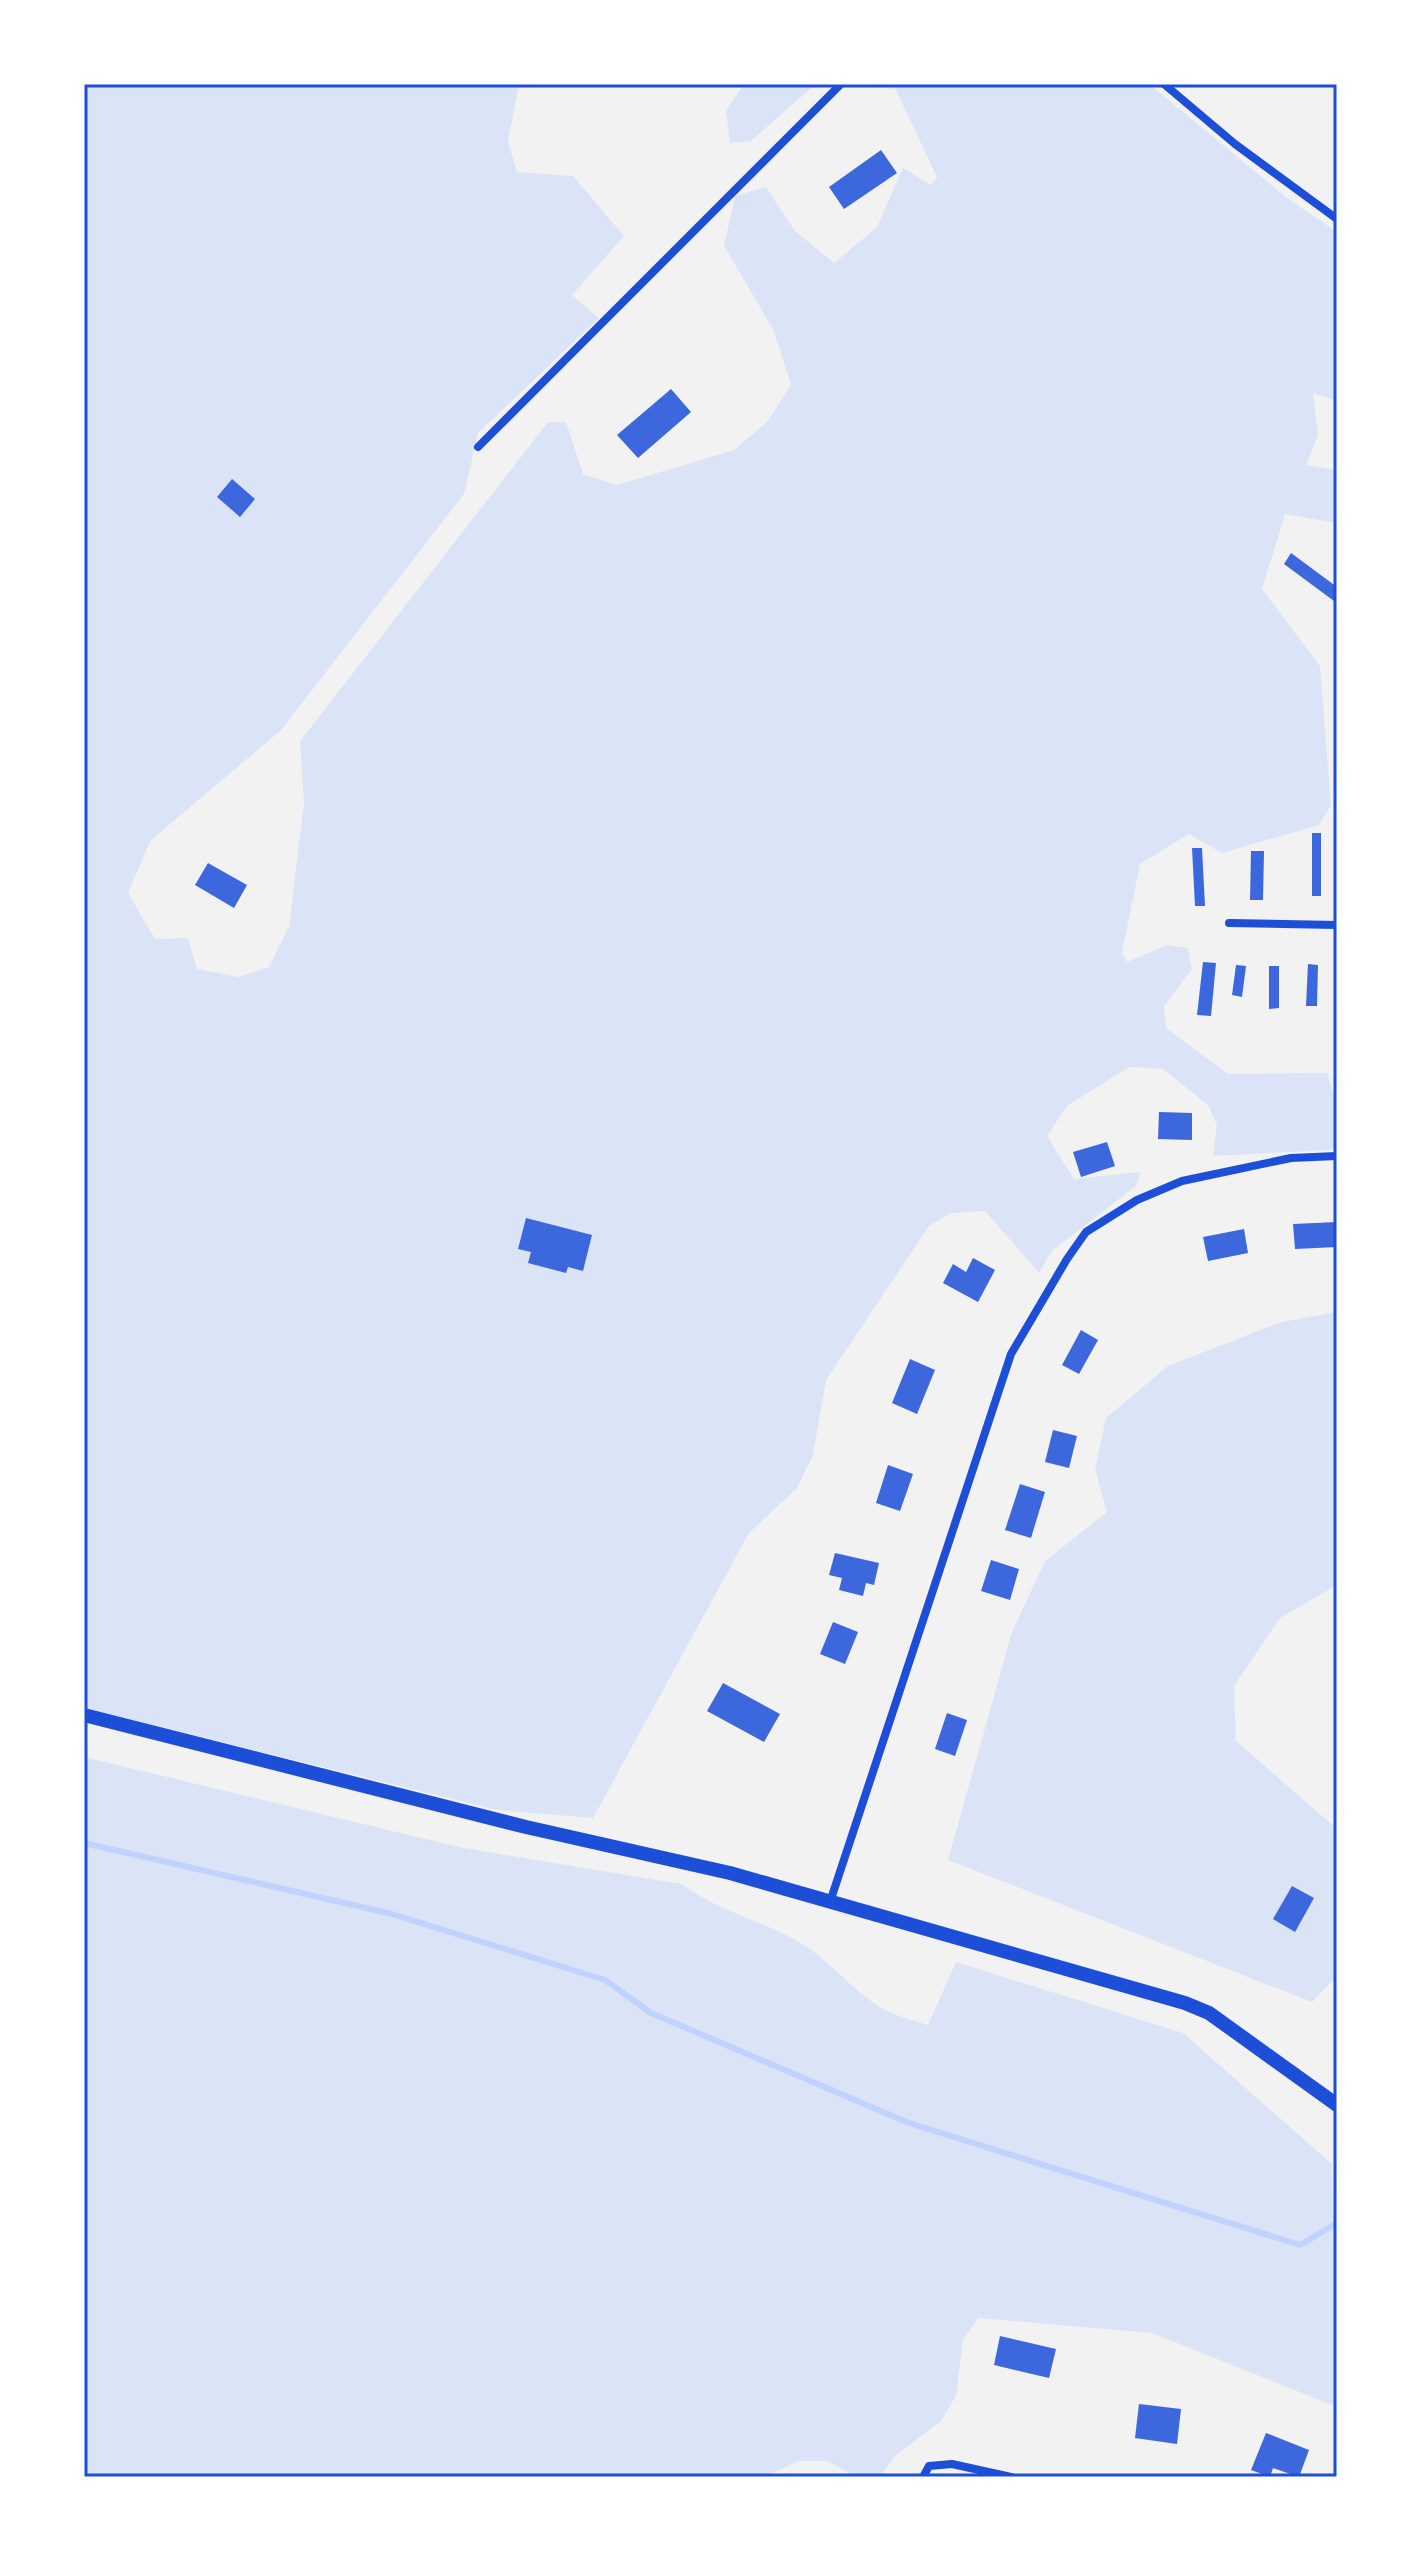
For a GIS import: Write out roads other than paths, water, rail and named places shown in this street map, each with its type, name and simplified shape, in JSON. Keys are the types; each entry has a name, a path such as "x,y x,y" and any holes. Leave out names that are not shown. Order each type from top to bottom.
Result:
{"street":[{"path":"478,447 841,84"},
{"path":"1164,84 1235,144 1337,219"},
{"path":"1229,923 1337,925"},
{"path":"830,1903 1011,1354 1067,1259 1086,1232 1137,1200 1182,1181 1291,1158 1337,1156"},
{"path":"84,1715 526,1827 730,1873 1185,2003 1209,2013 1337,2105"},
{"path":"923,2477 929,2466 952,2464 1011,2477"}],"waterway":[{"path":"84,1843 392,1914 605,1980 651,2013 909,2123 1300,2245 1337,2223"}]}
